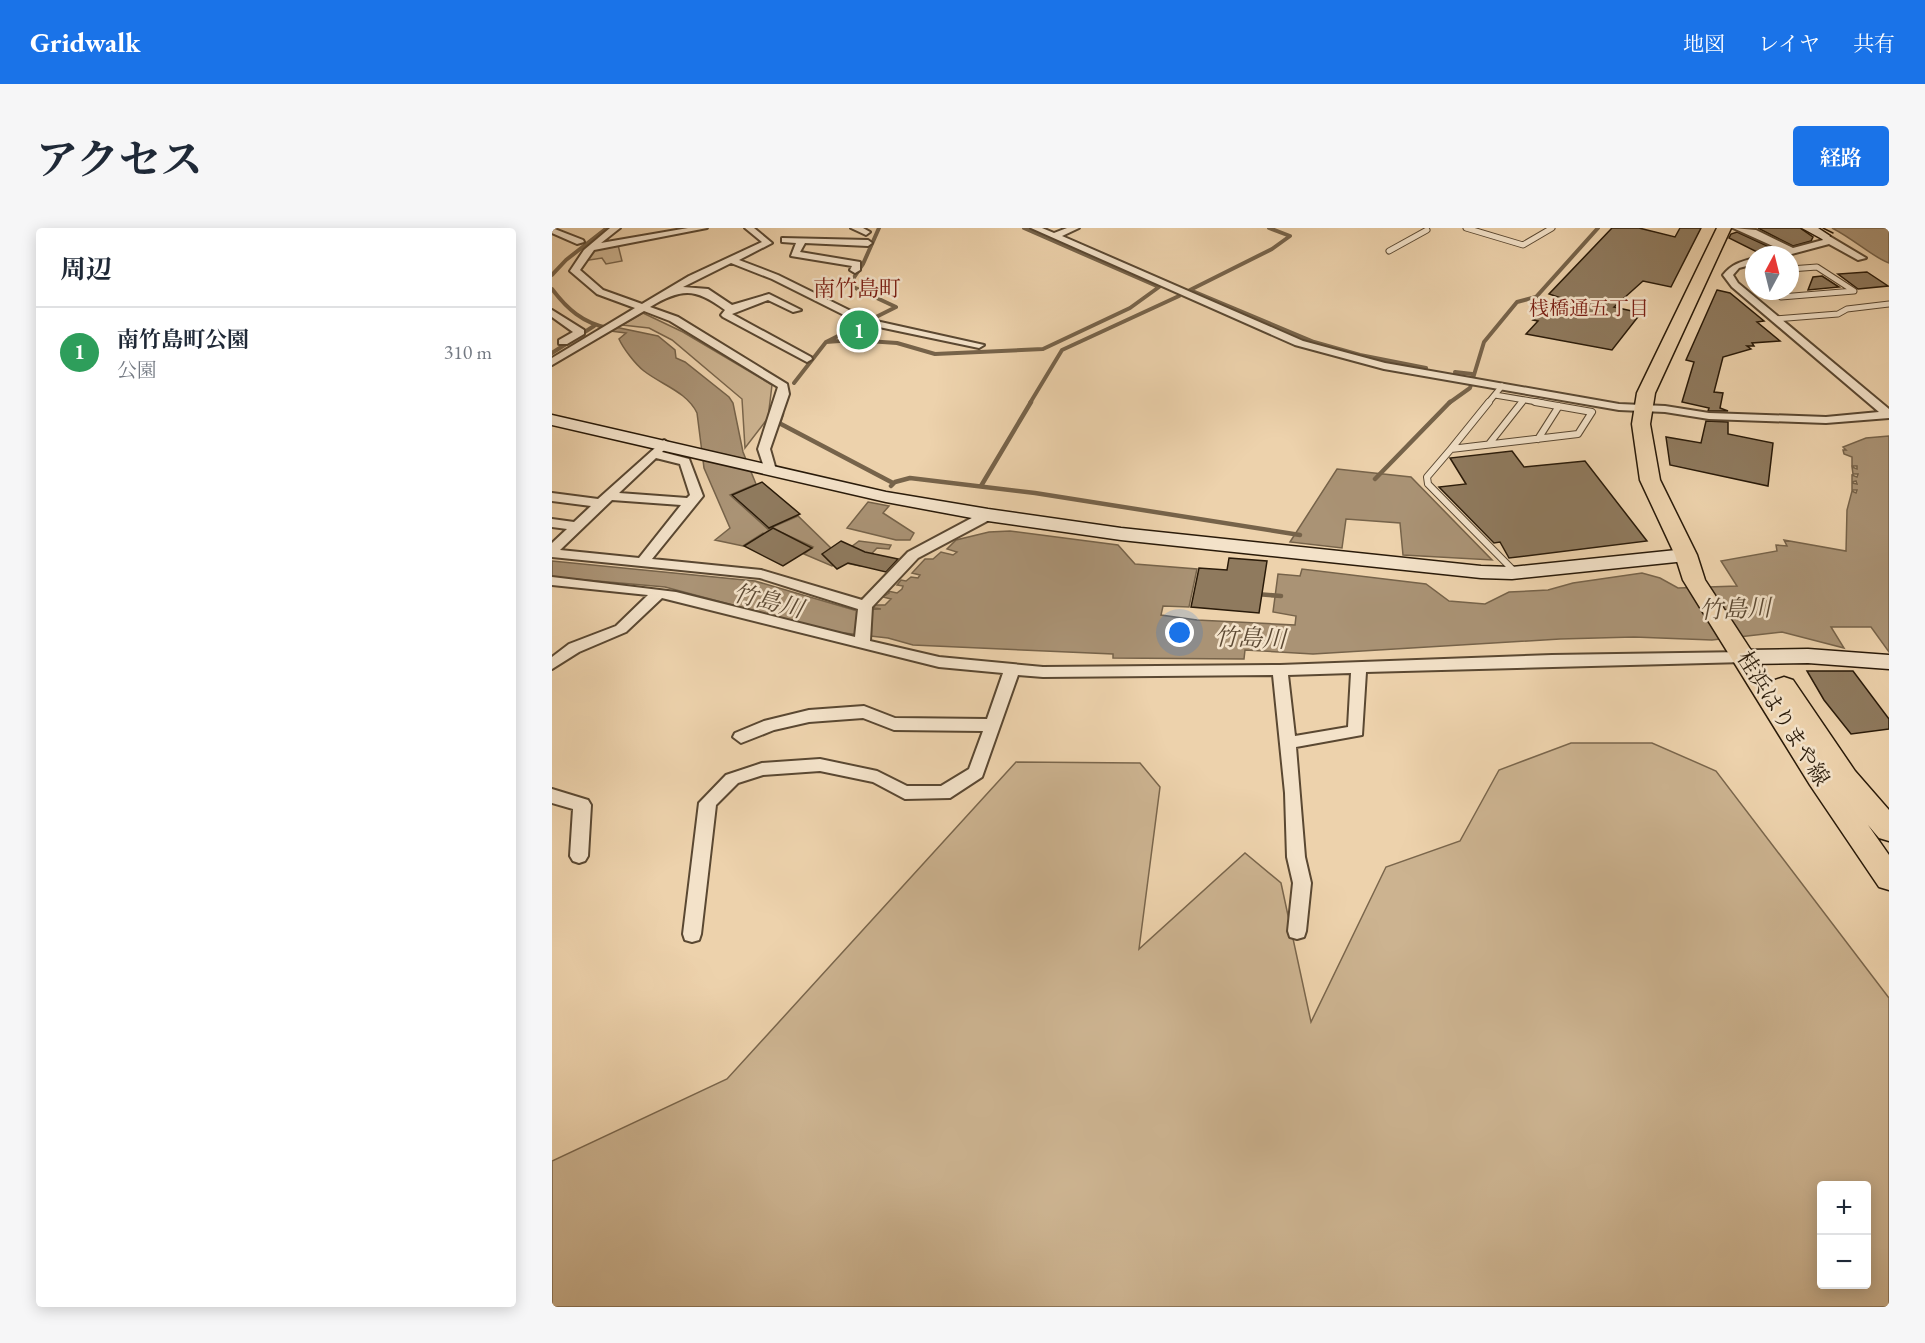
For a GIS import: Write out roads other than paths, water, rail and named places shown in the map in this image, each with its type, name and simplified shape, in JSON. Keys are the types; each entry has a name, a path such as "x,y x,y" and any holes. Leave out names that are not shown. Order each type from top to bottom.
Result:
{"main road":[{"name":"桂浜はりまや線","path":"1724,228 1716,274 1646,393 1642,442 1650,480 1686,555 1751,650 1845,778 1889,830"},
{"name":"桂浜はりまや線","path":"1751,650 1820,778 1889,878"}],"street":[{"path":"554,232 570,228"},
{"path":"617,228 591,247 578,261 575,271 600,292 616,300 674,319 783,386 783,394 764,449 766,469"},
{"path":"591,247 703,228"},
{"path":"753,230 770,228"},
{"path":"855,228 866,232"},
{"path":"1035,228 1299,343 1384,366 1485,382 1498,390 1619,407 1709,416 1804,420 1889,415"},
{"path":"1055,236 1075,228"},
{"path":"1737,228 1753,232 1780,246"},
{"path":"1808,228 1862,258"},
{"path":"753,230 768,243"},
{"path":"554,232 580,242"},
{"path":"805,236 794,254 857,264 855,270"},
{"path":"552,362 671,290 768,243 805,236 868,243"},
{"path":"1799,249 1826,238"},
{"path":"731,260 775,277 864,321 979,345"},
{"path":"1716,274 1745,264"},
{"path":"1716,274 1735,285 1889,415"},
{"path":"671,290 705,291 731,309"},
{"path":"796,310 769,297 731,309 726,315 807,358"},
{"path":"552,313 580,332 552,348"},
{"path":"552,420 660,449 685,462 697,495 643,561"},
{"path":"552,552 575,526 660,449 690,450 886,496 988,515 1121,534 1382,564 1452,571 1515,572 1686,555"},
{"path":"552,497 690,502"},
{"path":"862,642 864,608 912,555 988,515"},
{"path":"552,523 575,526"},
{"path":"552,552 761,574 864,608"},
{"path":"552,580 659,593 939,662 1012,670 1359,668 1650,657 1751,650 1889,662"},
{"path":"552,664 574,648 621,630 659,593"},
{"path":"1288,743 1356,731 1359,668"},
{"path":"692,934 708,803 732,779 762,770 820,765 877,777 905,792 944,793 976,773 1012,670"},
{"path":"1280,670 1296,857 1302,883 1297,931"},
{"path":"741,737 770,725 808,716 864,712 894,724 993,725"},
{"path":"552,796 582,805 579,856"}],"lane":[{"path":"1419,228 1429,229"},
{"path":"1466,228 1524,245 1552,228"},
{"path":"1484,233 1493,228"},
{"path":"1389,251 1429,229"},
{"path":"1799,268 1818,267 1854,291 1799,296"},
{"path":"1774,319 1838,314 1847,309 1889,304"},
{"path":"1451,448 1578,434 1593,412 1524,400 1498,390 1427,477 1428,484 1515,572"},
{"path":"1489,444 1524,400"},
{"path":"1538,439 1559,406"}],"water":[{"path":"1832,228 1889,228 1889,263 1877,257"},
{"path":"615,327 658,336 675,350 676,358 685,362 729,397 733,403 743,452 756,484 730,495 768,529 798,516 831,548 843,553 859,541 891,545 889,549 877,548 860,566 841,562 832,566 804,554 813,547 783,533 774,539 763,533 743,546 715,540 730,528 704,468 697,413 681,394 651,376 637,364 619,339 626,333 610,331"},
{"name":"竹島川","path":"1889,436 1889,652 1871,627 1831,627 1844,648 1782,632 1712,640 1634,637 1560,639 1313,654 1245,650 1244,659 1113,658 1113,654 913,645 888,638 835,632 665,587 552,577 552,561 755,581 854,610 881,609 874,608 875,605 885,605 891,599 883,597 889,593 888,591 897,593 902,589 903,586 897,585 901,580 906,581 911,577 918,578 920,575 912,573 925,559 933,559 941,552 953,555 957,552 947,549 956,540 989,532 1010,531 1118,545 1135,564 1197,569 1189,607 1163,606 1161,615 1197,620 1295,625 1296,616 1273,612 1278,574 1300,576 1302,569 1426,584 1449,601 1485,604 1509,592 1548,590 1573,583 1642,573 1660,578 1678,588 1737,586 1721,561 1777,551 1776,545 1787,546 1784,540 1846,551 1847,510 1852,491 1856,493 1857,490 1852,490 1852,483 1857,484 1856,481 1852,482 1852,475 1857,477 1858,474 1853,474 1852,467 1857,469 1857,466 1852,466 1852,457 1844,454 1843,450 1846,450 1843,447 1866,438"},
{"path":"1337,469 1411,477 1492,560 1403,555 1400,523 1346,519 1342,548 1290,542"},
{"path":"868,502 889,506 883,513 914,533 910,540 896,540 847,528"}],"waterway":[{"path":"552,275 566,260 607,228"},
{"path":"872,319 896,307 849,285 863,264 879,228"},
{"path":"826,342 853,340 897,343 935,354 1043,349 1130,308 1159,287 1024,228"},
{"path":"1269,228 1290,236 1272,249 1190,290 1314,342 1360,355 1426,368"},
{"path":"1449,403 1470,388 1484,342 1517,302 1536,297 1598,228"},
{"path":"552,289 583,319 608,328"},
{"path":"1030,403 1062,350 1179,296"},
{"path":"826,342 862,324"},
{"path":"552,353 594,326"},
{"path":"794,383 826,342"},
{"path":"1455,372 1472,374"},
{"path":"981,486 1031,402"},
{"path":"1375,479 1449,403"},
{"path":"782,414 779,423 893,483"},
{"path":"891,486 895,482 910,478 1035,493 1300,535"},
{"path":"1256,594 1281,596"}],"tram line":[{"path":"1823,228 1833,233"}],"place":[{"name":"南竹島町公園","path":"859,330"}],"district":[{"name":"南竹島町","path":"857,288"},
{"name":"桟橋通五丁目","path":"1589,308"}]}
